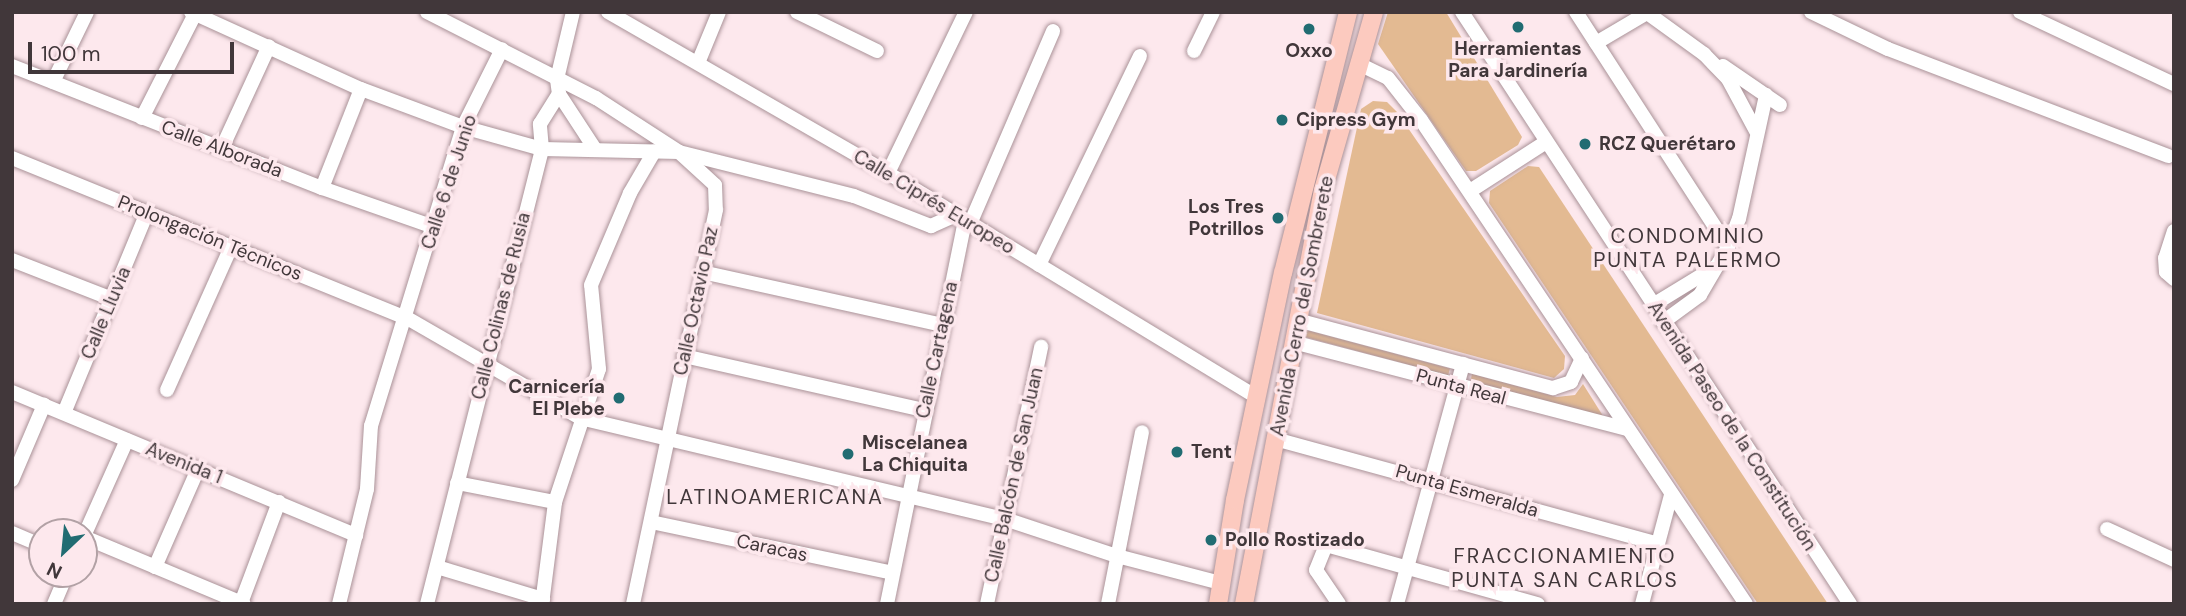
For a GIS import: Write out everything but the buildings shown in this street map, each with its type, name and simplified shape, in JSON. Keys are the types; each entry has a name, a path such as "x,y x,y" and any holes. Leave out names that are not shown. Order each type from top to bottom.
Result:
{"main road":[{"name":"Avenida Cerro del Sombrerete","path":"1244,604 1323,190 1374,12"},
{"name":"Avenida Cerro del Sombrerete","path":"1218,604 1256,397 1342,17"}],"street":[{"path":"53,82 87,12"},
{"name":"Calle Octavio Paz","path":"428,12 502,49 558,86 596,98 680,152 715,185 716,210 633,604"},
{"name":"Calle Colinas de Rusia","path":"428,604 542,149 540,124 558,86 573,12"},
{"name":"Calle Ciprés Europeo","path":"608,12 888,173 1256,397"},
{"path":"698,63 719,12"},
{"path":"797,12 877,51"},
{"path":"888,173 966,12"},
{"path":"1194,51 1213,12"},
{"name":"Avenida Paseo de la Constitución","path":"1462,12 1850,604"},
{"path":"1576,12 1728,247"},
{"path":"1811,12 1888,49 2168,156"},
{"path":"2020,12 2174,83"},
{"path":"142,118 193,13 361,89 463,127 542,149 680,152 854,196 931,226 964,220"},
{"path":"1596,43 1647,13 1780,105"},
{"name":"Calle Cartagena","path":"887,604 964,220 1053,31"},
{"path":"222,148 268,46"},
{"name":"Calle 6 de Junio","path":"339,604 367,489 370,426 407,318 463,127 502,49"},
{"path":"1704,54 1728,79 1756,131"},
{"path":"1038,265 1140,56"},
{"path":"1359,64 1388,78 1470,191 1746,604"},
{"name":"Calle Alborada","path":"12,66 322,188 434,227"},
{"path":"558,86 595,149"},
{"path":"322,188 361,89"},
{"path":"1663,322 1700,295 1728,247 1740,219 1756,131 1766,95"},
{"path":"1470,191 1546,142"},
{"path":"437,567 542,601 555,502 599,369 591,285 630,193 654,152"},
{"name":"Prolongación Técnicos","path":"12,158 407,318 583,419 1005,519 1117,556 1221,583"},
{"name":"Calle Lluvia","path":"64,413 147,213"},
{"path":"2170,275 2165,258 2174,231"},
{"path":"166,390 231,247"},
{"path":"12,260 112,299"},
{"path":"1653,305 1720,264"},
{"path":"702,272 943,325"},
{"name":"Punta Real","path":"1297,320 1553,388 1571,382 1581,358"},
{"name":"Punta Real","path":"1293,342 1457,387 1628,429"},
{"name":"Calle Balcón de San Juan","path":"987,604 1041,347"},
{"path":"684,356 924,410"},
{"path":"1397,604 1463,364"},
{"name":"Avenida 1","path":"12,392 356,535"},
{"path":"12,480 44,405"},
{"path":"1108,604 1142,432"},
{"name":"Punta Esmeralda","path":"1275,439 1658,544"},
{"path":"92,518 127,440"},
{"path":"155,567 198,469"},
{"path":"457,483 555,502"},
{"path":"1642,604 1671,495"},
{"path":"98,543 242,603 279,502"},
{"name":"Caracas","path":"651,522 893,573"},
{"path":"2107,529 2174,560"},
{"path":"1339,604 1317,570 1326,545 1538,604"}],"shaded area":[{"path":"1388,12 1446,12 1522,137 1518,145 1476,171 1466,171 1378,44"},
{"path":"1373,101 1387,102 1397,112 1565,356 1564,369 1554,378 1317,313 1361,109"},
{"path":"1528,166 1539,167 1828,604 1758,604 1489,203 1490,191"},
{"path":"1306,330 1450,369 1448,375 1304,337"},
{"path":"1472,374 1557,397 1575,395 1583,384 1603,416 1470,383"}],"place":[{"name":"Herramientas Para Jardinería","path":"1518,27"},
{"name":"Oxxo","path":"1309,29"},
{"name":"Cipress Gym","path":"1282,120"},
{"name":"RCZ Querétaro","path":"1585,144"},
{"name":"Los Tres Potrillos","path":"1278,218"},
{"name":"Carnicería El Plebe","path":"619,398"},
{"name":"Tent","path":"1177,452"},
{"name":"Miscelanea La Chiquita","path":"848,454"},
{"name":"Pollo Rostizado","path":"1211,540"}],"district":[{"name":"CONDOMINIO PUNTA PALERMO","path":"1688,248"},
{"name":"LATINOAMERICANA","path":"775,497"},
{"name":"FRACCIONAMIENTO PUNTA SAN CARLOS","path":"1565,568"}]}
